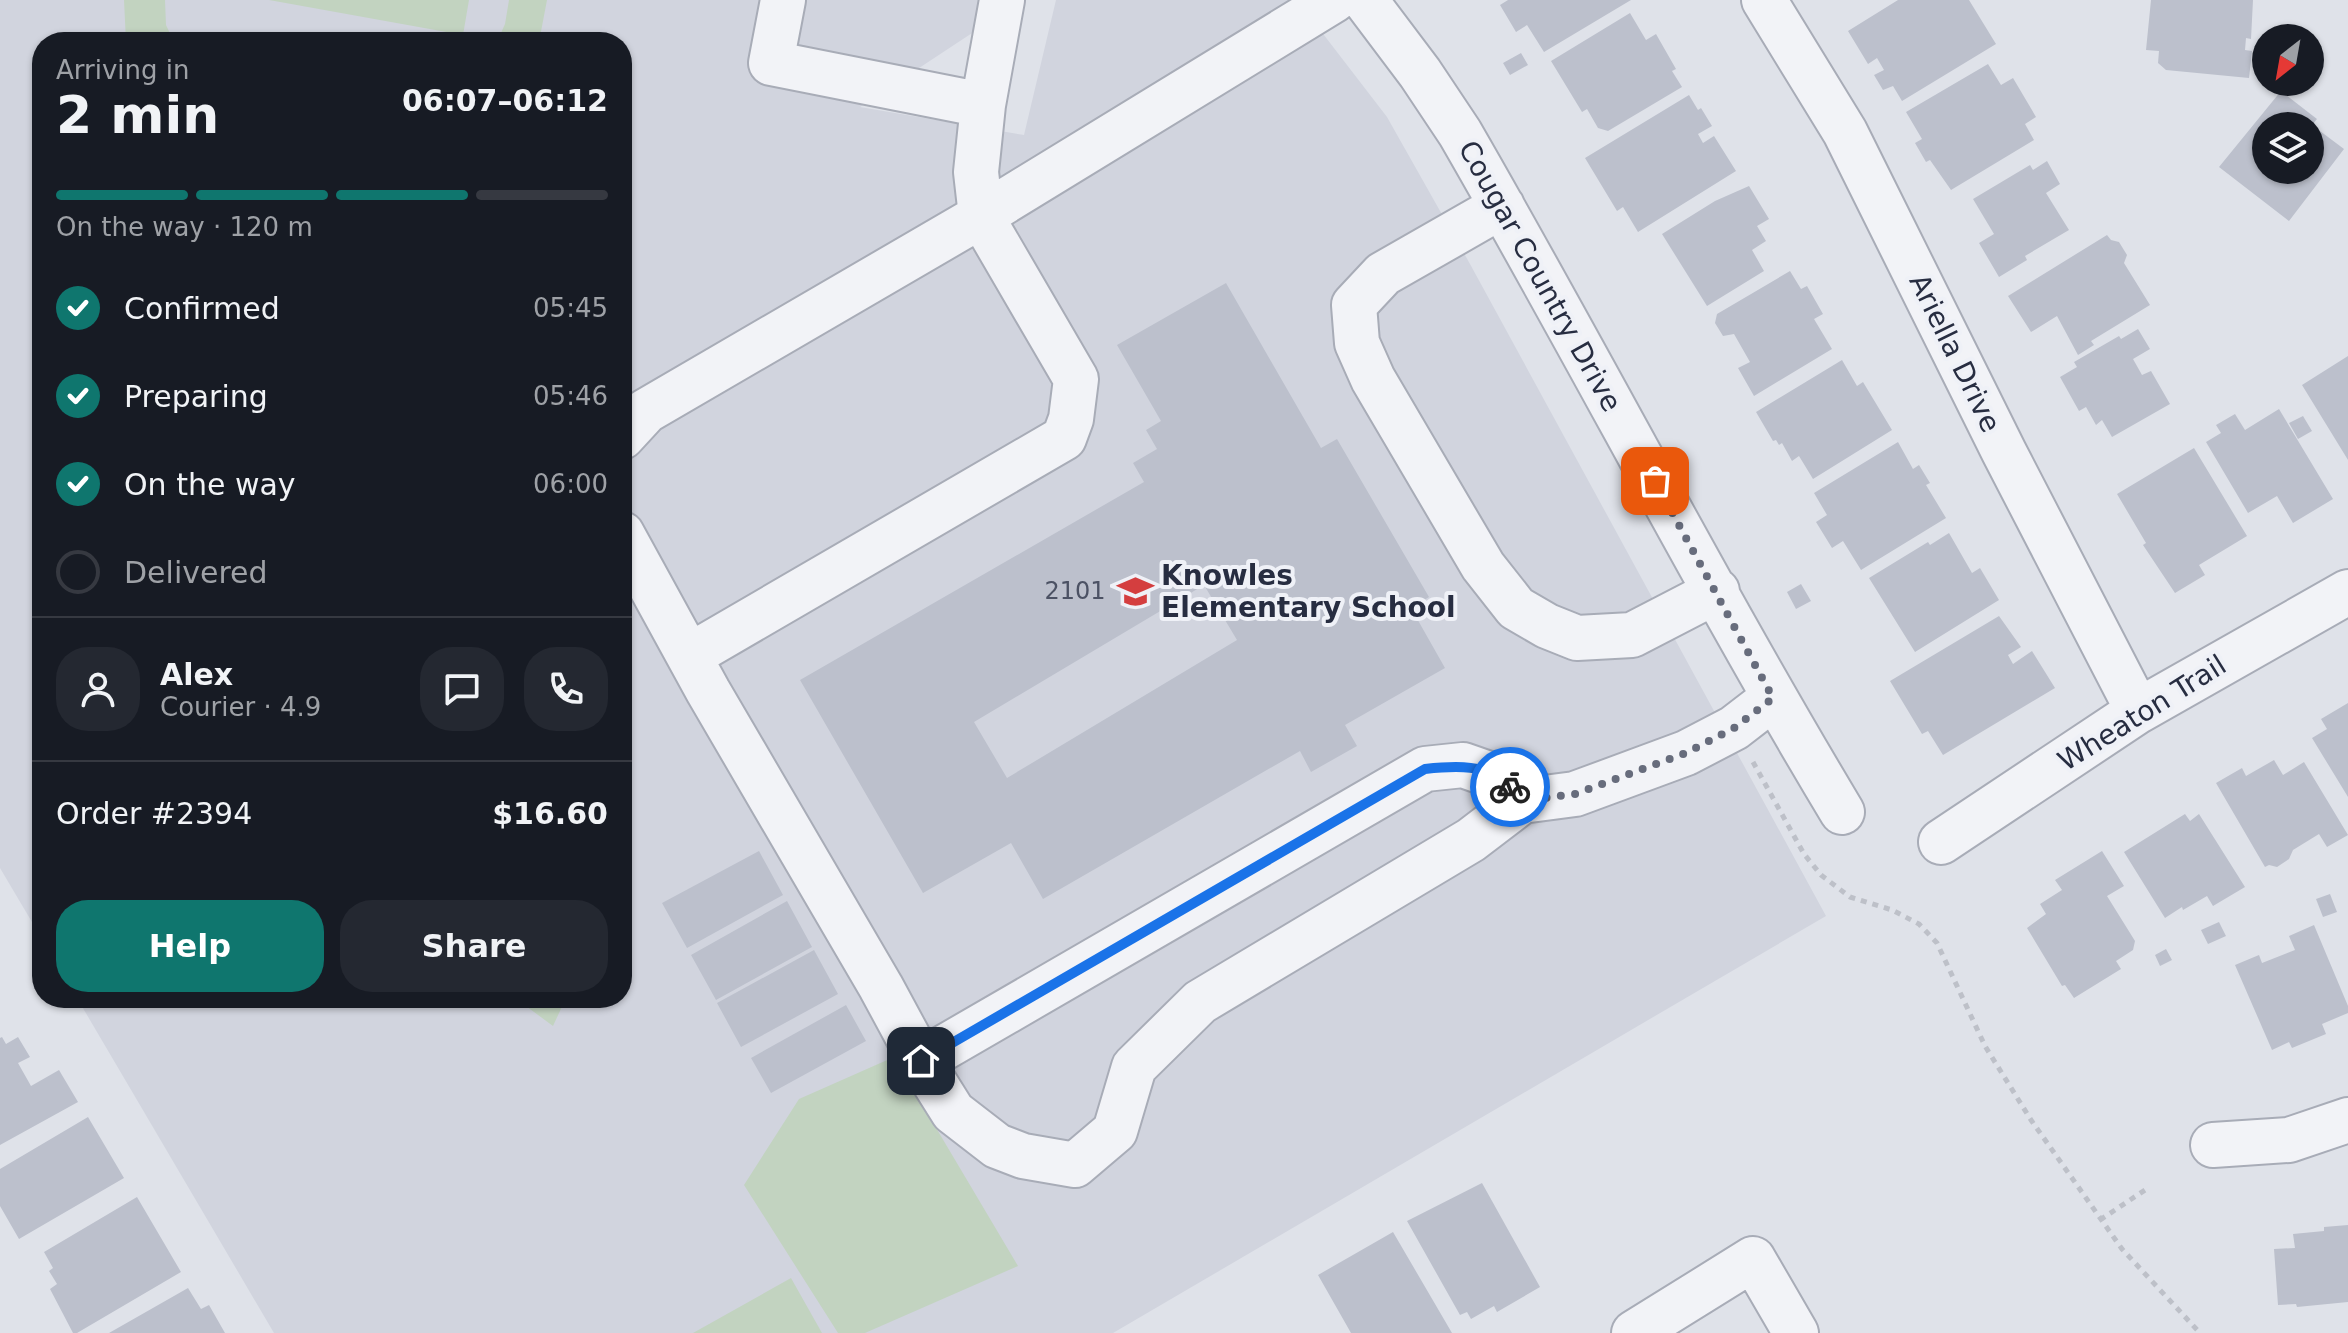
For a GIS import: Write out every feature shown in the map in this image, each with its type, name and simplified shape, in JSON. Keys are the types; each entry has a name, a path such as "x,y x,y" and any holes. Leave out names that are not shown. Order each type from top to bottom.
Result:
{"street":[{"path":"783,0 771,63 983,105"},
{"path":"689,656 1064,438 1071,419 1076,379 981,216 976,172 983,105 1002,0"},
{"path":"632,426 646,411 981,216 1334,0"},
{"name":"Cougar Country Drive","path":"1365,0 1428,85 1502,206 1717,591 1773,698 1842,812"},
{"name":"Ariella Drive","path":"1764,0 1845,132 2004,452 2138,711"},
{"path":"1502,206 1383,274 1354,305 1357,343 1373,379 1483,566 1516,608 1547,626 1577,638 1632,635 1717,591"},
{"path":"632,552 953,1112 997,1146 1023,1156 1075,1165 1115,1131 1134,1067 1200,1002 1471,840 1522,801 1575,794 1686,753 1734,728 1773,698"},
{"name":"Wheaton Trail","path":"1941,842 2138,711 2348,592"},
{"path":"921,1061 1425,769 1463,765 1503,779 1522,801"},
{"path":"2213,1145 2289,1140 2348,1120"},
{"path":"1634,1333 1753,1259 1796,1333"}],"path":[{"path":"1751,759 1804,854 1821,875 1850,897 1892,910 1919,924 1937,943 1985,1046 2100,1220 2122,1249 2200,1333"},
{"path":"2100,1220 2145,1190"}],"shaded area":[{"name":"Knowles Elementary School","path":"0,0 1022,0 860,107 1024,135 1056,0 1297,0 1387,117 1826,916 1113,1333 274,1333 83,1008 632,1008 632,32 32,32 32,922 0,868"}],"green space":[{"path":"124,0 165,0 169,32 126,32"},
{"path":"269,0 469,0 464,32 446,32"},
{"path":"509,0 547,0 541,32 501,32"},
{"path":"529,1008 561,1008 553,1026"},
{"path":"894,1057 1018,1266 865,1333 838,1333 744,1185 799,1099"},
{"path":"791,1278 822,1333 693,1333"}],"building":[{"path":"1508,0 1631,0 1544,52 1527,25 1516,32 1500,5"},
{"path":"1898,0 1969,0 1996,44 1902,101 1893,86 1883,90 1874,75 1884,70 1877,58 1868,64 1848,31"},
{"path":"2151,0 2253,0 2251,39 2246,38 2245,50 2252,51 2249,78 2166,70 2158,63 2159,51 2146,50"},
{"path":"1630,13 1646,40 1656,34 1676,69 1672,71 1682,87 1608,131 1598,128 1587,109 1582,112 1551,61"},
{"path":"1521,53 1528,65 1510,75 1503,63"},
{"path":"1988,64 2001,85 2013,78 2036,117 2025,124 2034,140 1951,190 1930,160 1926,162 1915,143 1922,139 1906,112"},
{"path":"1689,95 1712,126 1698,134 1703,143 1714,136 1736,171 1638,232 1623,207 1617,211 1585,158"},
{"path":"2277,96 2287,96 2308,112 2264,112"},
{"path":"2252,127 2252,184 2317,184 2289,221 2219,167"},
{"path":"2324,134 2344,149 2324,175"},
{"path":"2047,161 2060,184 2046,193 2069,230 2025,256 2027,260 1999,277 1979,243 1994,234 1973,199 2030,165 2033,170"},
{"path":"1749,186 1769,219 1757,226 1766,241 1752,250 1764,271 1707,306 1662,234 1715,201"},
{"path":"2107,235 2119,242 2127,255 2124,263 2150,305 2091,341 2094,345 2078,355 2057,316 2031,332 2008,296"},
{"path":"1790,271 1801,289 1807,286 1823,314 1814,319 1832,349 1754,396 1738,368 1750,362 1734,334 1723,336 1715,323 1717,314"},
{"path":"1226,283 1321,448 1337,439 1429,597 1411,608 1445,668 1345,725 1357,746 1311,772 1300,751 1043,899 1011,843 923,893 800,680 1144,482 1133,463 1157,449 1146,430 1161,421 1117,345","holes":["1204,585 1237,640 1007,778 974,722"]},
{"path":"2138,329 2150,349 2133,359 2142,375 2151,371 2170,404 2112,437 2102,420 2096,425 2086,407 2079,411 2060,377 2077,367 2074,362 2119,336 2121,339"},
{"path":"2348,356 2348,460 2302,385"},
{"path":"1842,360 1857,386 1863,382 1892,430 1813,479 1799,456 1792,461 1782,443 1779,445 1776,440 1773,441 1756,412"},
{"path":"2279,409 2333,499 2293,523 2277,496 2248,513 2206,442 2221,433 2216,425 2235,414 2245,430"},
{"path":"2303,416 2312,431 2298,439 2289,423"},
{"path":"1898,442 1913,469 1919,465 1930,483 1926,485 1946,518 1861,570 1843,541 1832,548 1816,522 1827,515 1814,493"},
{"path":"2194,448 2247,536 2199,565 2205,575 2175,593 2143,545 2146,543 2117,494"},
{"path":"1949,533 1972,573 1980,568 1999,600 1915,652 1869,578 1928,542 1930,545"},
{"path":"1801,584 1811,601 1796,609 1787,592"},
{"path":"1999,616 2021,647 2008,655 2013,664 2032,651 2055,688 1943,755 1928,731 1922,734 1890,681"},
{"path":"2348,703 2348,797 2312,738 2327,729 2321,719"},
{"path":"2274,760 2283,775 2304,762 2348,835 2327,847 2319,834 2293,850 2289,859 2277,867 2265,867 2216,783 2242,768 2246,776"},
{"path":"2185,814 2190,821 2199,814 2245,887 2213,906 2207,896 2165,918 2124,852"},
{"path":"759,851 783,895 687,948 662,903"},
{"path":"2102,851 2124,886 2107,896 2135,941 2133,950 2116,961 2121,969 2074,998 2065,985 2062,986 2027,928 2046,914 2040,904 2062,890 2055,880"},
{"path":"2330,894 2337,912 2323,917 2316,899"},
{"path":"787,901 812,947 716,1000 691,955"},
{"path":"2219,922 2226,936 2208,944 2201,930"},
{"path":"2314,925 2348,1006 2348,1013 2322,1024 2326,1034 2292,1048 2289,1042 2272,1050 2235,965 2259,955 2262,963 2295,950 2289,936"},
{"path":"2166,949 2172,960 2160,966 2155,955"},
{"path":"814,950 838,994 741,1047 717,1003"},
{"path":"846,1005 866,1041 771,1093 751,1058"},
{"path":"18,1037 30,1057 18,1063 31,1086 59,1070 78,1102 0,1145 0,1038 6,1044"},
{"path":"88,1117 124,1178 19,1239 0,1206 0,1169"},
{"path":"1482,1183 1540,1287 1497,1312 1494,1306 1471,1319 1467,1312 1460,1315 1407,1221"},
{"path":"137,1197 181,1272 73,1333 50,1289 57,1284 49,1271 53,1268 44,1252"},
{"path":"2348,1225 2348,1302 2297,1307 2296,1304 2278,1305 2274,1249 2295,1248 2293,1234"},
{"path":"1393,1232 1452,1333 1351,1333 1318,1275"},
{"path":"188,1288 201,1309 209,1305 225,1333 109,1333"}],"way so far":[{"path":"1510,787 1522,801 1575,794 1686,753 1734,728 1773,698 1655,481"}],"place":[{"name":"Knowles Elementary School","path":"1135,591"}],"route":[{"path":"921,1061 1425,769 1463,765 1503,779 1510,787"}]}
